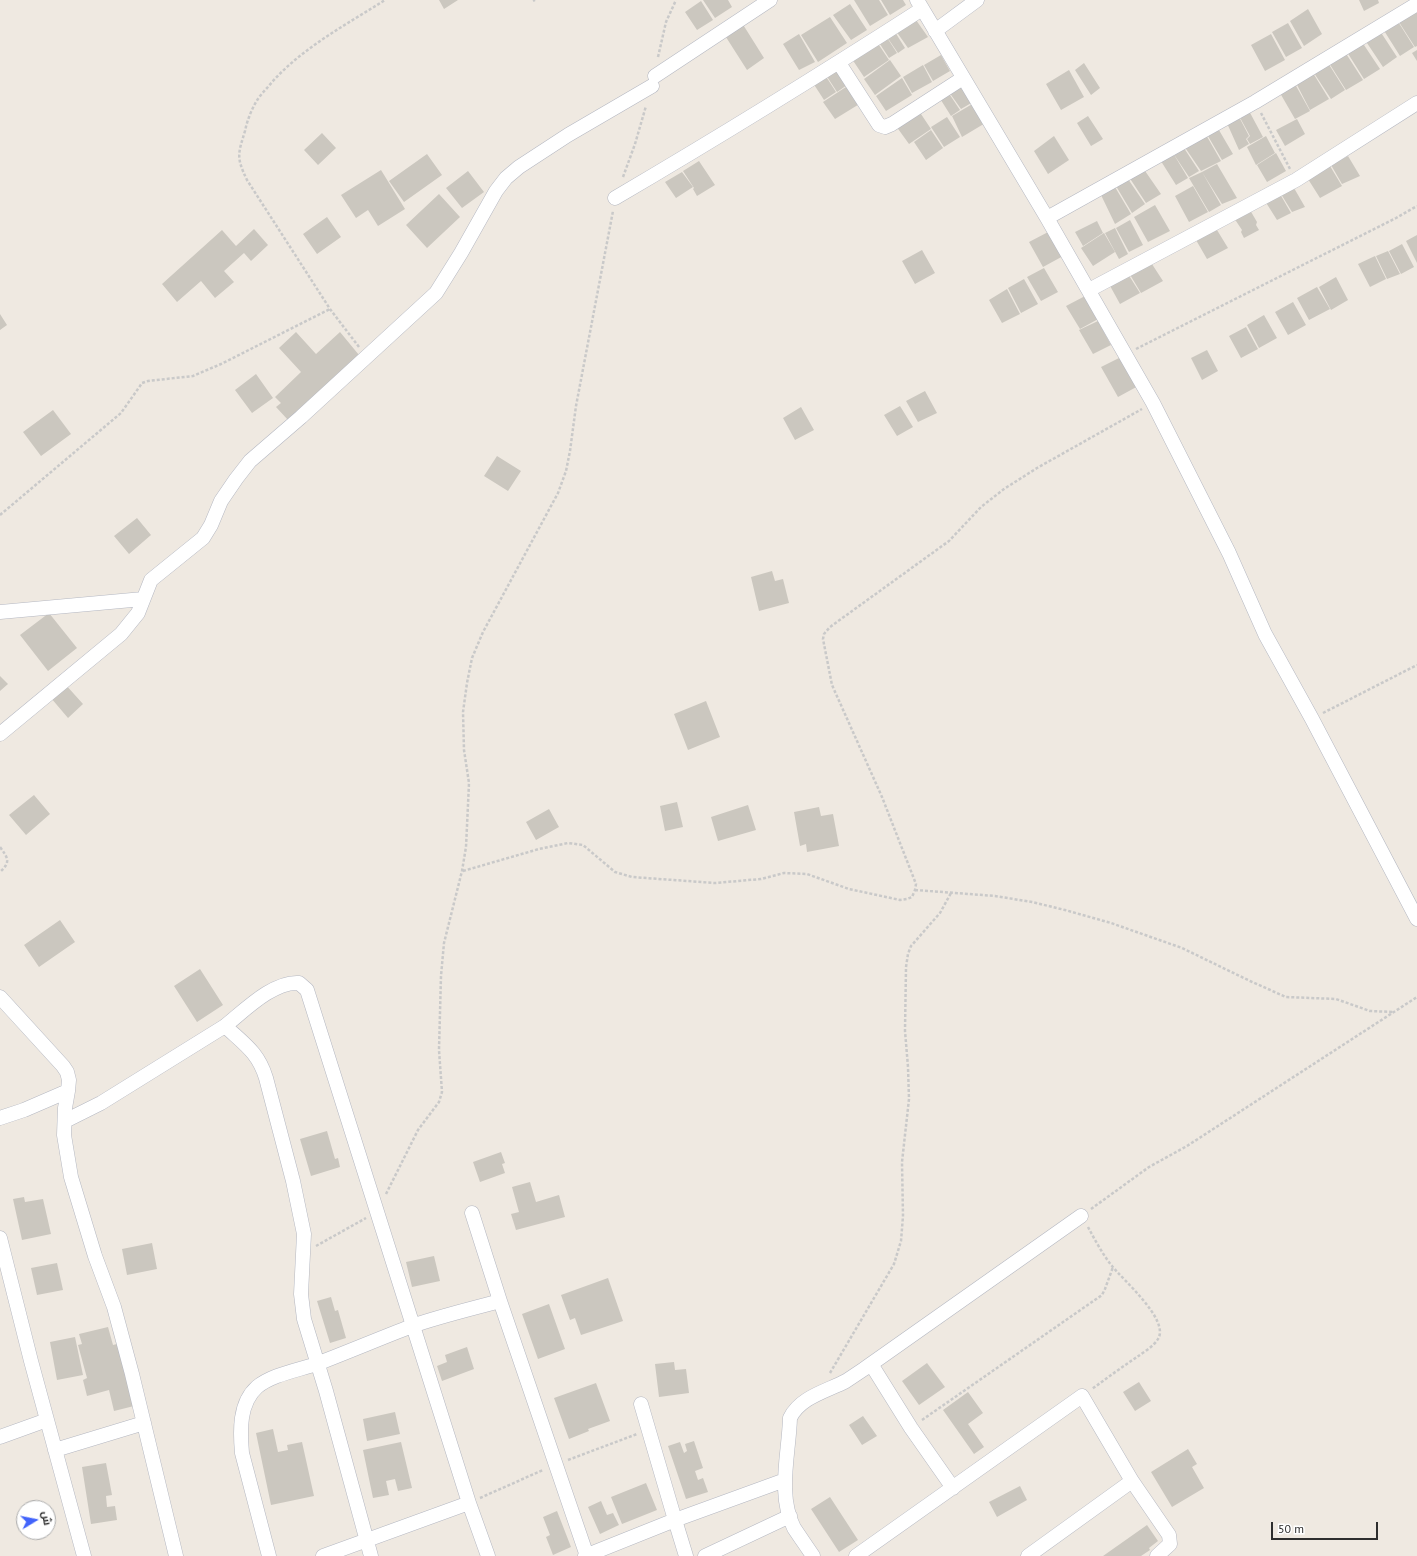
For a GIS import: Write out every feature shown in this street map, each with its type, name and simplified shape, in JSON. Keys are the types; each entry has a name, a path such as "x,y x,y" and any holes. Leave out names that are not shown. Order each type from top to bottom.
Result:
{"street":[{"path":"0,734 121,634 138,613 148,585 156,575 174,563 203,538 211,525 226,492 250,461 301,417 436,293 461,253 496,190 506,178 519,167 653,81 770,0"},
{"path":"935,30 977,0"},
{"path":"615,198 720,137 839,63 919,4 1047,218 1152,403 1229,553 1265,634 1312,719 1417,919"},
{"path":"1047,218 1255,102 1417,4"},
{"path":"839,63 878,125 885,127 963,78"},
{"path":"1089,290 1296,180 1417,103"},
{"path":"0,612 143,599"},
{"path":"64,1121 101,1103 225,1026 259,998 282,986 295,983 302,984 310,998 469,1503 488,1556"},
{"path":"0,997 67,1072 69,1080 65,1108 64,1135 71,1177 95,1256 114,1307 176,1556"},
{"path":"225,1026 258,1057 262,1066 304,1234 301,1294 304,1319 345,1457 371,1556"},
{"path":"0,1118 24,1110 68,1091"},
{"path":"472,1213 586,1556 675,1520 785,1480"},
{"path":"813,1556 794,1528 786,1498 785,1480 790,1418 794,1410 805,1401 846,1380 871,1364 1081,1216"},
{"path":"0,1238 5,1282 47,1420 84,1556"},
{"path":"269,1556 242,1453 241,1422 248,1397 257,1387 274,1377 318,1363 414,1326 500,1301"},
{"path":"871,1364 911,1428 953,1488"},
{"path":"856,1556 1082,1396 1132,1481 1169,1536 1170,1544 1157,1556"},
{"path":"640,1404 686,1556"},
{"path":"0,1437 47,1420"},
{"path":"55,1450 144,1423"},
{"path":"1028,1556 1132,1481"},
{"path":"323,1556 469,1503"},
{"path":"705,1556 790,1516"}],"path":[{"path":"367,357 330,309 247,180 242,170 238,154 256,101 276,76 324,38 385,0"},
{"path":"303,1254 377,1212 418,1130 439,1102 442,1092 440,1050 441,976 444,943 462,871 466,847 469,783 464,750 463,712 472,658 483,632 558,493 566,471 576,406 615,198 635,144 653,81 666,22 676,0"},
{"path":"1255,102 1296,180"},
{"path":"1125,354 1396,218 1417,206"},
{"path":"0,516 121,413 142,383 193,376 221,364 330,309"},
{"path":"462,871 539,849 568,843 583,845 615,872 632,877 715,883 740,882 784,873 797,873 807,874 849,889 900,900 907,899 912,896 916,884 882,797 832,685 824,647 824,634 841,619 949,542 982,507 1004,489 1037,468 1152,403"},
{"path":"1312,719 1417,665"},
{"path":"0,847 7,856 8,862 0,872"},
{"path":"915,890 995,896 1032,902 1111,923 1182,948 1286,997 1336,1000 1370,1011 1394,1012"},
{"path":"829,1375 894,1264 901,1241 903,1216 902,1162 908,1099 908,1067 905,1031 906,967 911,946 940,913 951,893"},
{"path":"1082,1396 1146,1350 1159,1338 1160,1329 1144,1299 1112,1267 1081,1216 1149,1167 1187,1146 1417,997"},
{"path":"911,1428 1102,1295 1112,1267"}],"building":[{"path":"439,0 458,0 444,9"},
{"path":"703,0 728,0 732,7 715,18"},
{"path":"854,0 879,0 888,15 870,26"},
{"path":"881,0 903,0 906,5 890,15"},
{"path":"1359,0 1378,0 1379,3 1364,11"},
{"path":"701,1 713,20 697,30 685,12"},
{"path":"850,4 867,30 851,40 833,15"},
{"path":"1308,9 1322,34 1304,46 1290,21"},
{"path":"1417,9 1417,46 1415,47 1397,19"},
{"path":"830,17 847,43 818,62 801,35"},
{"path":"916,20 928,37 908,48 896,31"},
{"path":"1397,20 1414,47 1400,56 1383,29"},
{"path":"742,23 764,58 747,70 724,34"},
{"path":"1288,23 1302,48 1286,57 1272,32"},
{"path":"1380,31 1397,57 1383,67 1365,40"},
{"path":"895,32 905,48 898,53 887,37"},
{"path":"799,34 815,62 799,70 783,44"},
{"path":"1271,34 1285,60 1265,71 1251,45"},
{"path":"886,36 897,53 889,58 878,41"},
{"path":"877,42 889,60 864,77 852,59"},
{"path":"1362,42 1380,69 1364,79 1347,52"},
{"path":"1417,50 1417,61 1412,53"},
{"path":"1345,52 1363,80 1346,90 1329,63"},
{"path":"941,55 950,71 933,81 924,65"},
{"path":"890,60 901,76 875,95 864,79"},
{"path":"1084,63 1100,88 1091,95 1075,70"},
{"path":"1328,63 1345,90 1331,99 1314,73"},
{"path":"923,65 932,82 912,93 903,77"},
{"path":"839,67 850,83 837,92 826,75"},
{"path":"1069,70 1084,97 1061,110 1046,84"},
{"path":"1313,73 1329,99 1310,110 1296,83"},
{"path":"825,75 836,92 824,100 813,83"},
{"path":"902,78 912,95 886,111 876,96"},
{"path":"1295,84 1310,111 1295,119 1280,93"},
{"path":"849,85 861,103 835,119 823,102"},
{"path":"962,85 973,102 961,109 949,92"},
{"path":"948,92 960,110 951,116 939,97"},
{"path":"974,103 987,122 962,137 952,116"},
{"path":"1248,109 1263,137 1250,144 1247,139 1250,136 1238,114"},
{"path":"919,111 931,129 909,144 896,126"},
{"path":"1238,115 1249,136 1246,139 1249,144 1239,150 1226,121"},
{"path":"1088,116 1103,139 1091,146 1077,123"},
{"path":"947,117 960,137 944,147 931,127"},
{"path":"1297,119 1305,134 1285,146 1276,130"},
{"path":"1216,125 1233,154 1222,160 1205,131"},
{"path":"931,130 943,148 926,160 914,142"},
{"path":"322,133 336,148 318,165 304,150"},
{"path":"1205,133 1221,161 1201,171 1184,146"},
{"path":"1054,136 1069,160 1048,174 1034,151"},
{"path":"1266,136 1275,153 1256,165 1247,147"},
{"path":"1182,145 1199,171 1189,177 1173,153 1188,178 1176,185 1159,158"},
{"path":"1276,153 1286,171 1267,182 1257,165"},
{"path":"427,154 442,175 404,202 389,181"},
{"path":"1348,156 1360,176 1342,184 1331,165"},
{"path":"699,161 715,185 697,196 693,189 694,188 683,171"},
{"path":"1217,164 1237,198 1222,204 1202,172"},
{"path":"1330,166 1342,186 1320,198 1308,179"},
{"path":"1143,168 1161,194 1146,203 1129,177"},
{"path":"381,170 405,209 378,226 368,210 356,218 341,195"},
{"path":"468,171 484,192 462,208 446,188"},
{"path":"682,172 693,187 676,198 665,182"},
{"path":"1202,172 1221,205 1209,212 1189,178"},
{"path":"1128,179 1145,204 1132,213 1116,186"},
{"path":"1193,186 1208,212 1189,222 1175,196"},
{"path":"1115,187 1131,214 1115,224 1101,195"},
{"path":"1294,188 1305,207 1292,212 1281,194"},
{"path":"439,194 460,217 427,248 406,225"},
{"path":"1280,194 1291,213 1277,220 1265,201"},
{"path":"1155,205 1170,231 1148,242 1134,217"},
{"path":"1250,210 1257,222 1256,225 1259,230 1244,238 1241,232 1242,230 1234,218"},
{"path":"327,217 341,237 317,254 303,234"},
{"path":"1130,220 1143,245 1129,252 1116,228"},
{"path":"1097,221 1103,233 1083,246 1075,232"},
{"path":"1115,228 1128,254 1119,259 1105,233"},
{"path":"254,229 268,245 251,261 244,253 224,271 234,282 215,298 201,281 177,302 162,284 222,230 236,246"},
{"path":"1052,230 1065,255 1043,267 1029,242"},
{"path":"1217,230 1228,248 1207,259 1196,240"},
{"path":"1104,233 1115,252 1093,266 1081,248"},
{"path":"1417,235 1417,263 1406,241"},
{"path":"1402,244 1414,267 1401,274 1389,251"},
{"path":"922,250 935,273 915,284 902,261"},
{"path":"1388,251 1400,274 1387,279 1376,256"},
{"path":"1375,256 1386,279 1370,287 1358,264"},
{"path":"1150,261 1163,281 1141,293 1129,273"},
{"path":"1044,268 1058,292 1041,301 1027,277"},
{"path":"1128,274 1140,293 1120,304 1109,284"},
{"path":"1336,277 1348,300 1331,310 1319,287"},
{"path":"1024,279 1038,304 1021,313 1008,288"},
{"path":"1317,287 1330,309 1309,320 1297,298"},
{"path":"1007,289 1020,314 1002,323 989,300"},
{"path":"1087,295 1100,318 1080,329 1066,306"},
{"path":"1293,302 1306,325 1288,335 1275,312"},
{"path":"0,314 7,325 0,330"},
{"path":"1264,315 1277,338 1259,348 1247,325"},
{"path":"1098,321 1111,345 1093,354 1079,330"},
{"path":"1246,327 1258,349 1241,358 1229,336"},
{"path":"296,332 316,354 340,332 359,355 288,420 276,407 281,403 275,397 301,372 279,348"},
{"path":"1207,350 1218,371 1202,380 1191,358"},
{"path":"1123,356 1140,385 1118,397 1101,367"},
{"path":"256,374 273,398 252,413 235,390"},
{"path":"925,391 937,413 918,422 906,401"},
{"path":"900,406 913,427 897,436 884,415"},
{"path":"801,407 814,430 795,440 783,418"},
{"path":"53,410 71,434 41,456 23,432"},
{"path":"497,456 521,471 508,491 484,476"},
{"path":"137,518 151,535 129,554 114,536"},
{"path":"772,571 775,581 783,579 789,603 759,611 751,577"},
{"path":"49,613 77,648 48,671 20,635"},
{"path":"0,676 8,684 0,691"},
{"path":"65,684 83,704 68,718 51,698"},
{"path":"706,701 720,737 688,750 674,714"},
{"path":"34,795 50,814 26,835 9,815"},
{"path":"677,802 683,827 665,831 660,806"},
{"path":"748,805 756,830 718,841 711,817"},
{"path":"819,807 821,816 833,814 839,846 807,852 806,844 800,846 794,812"},
{"path":"549,809 559,827 536,840 526,822"},
{"path":"60,920 75,942 39,967 24,945"},
{"path":"200,969 223,1005 197,1022 174,986"},
{"path":"327,1131 335,1159 338,1158 340,1167 311,1176 300,1139"},
{"path":"501,1152 505,1163 502,1164 505,1173 480,1182 473,1162"},
{"path":"530,1182 536,1202 559,1195 565,1217 516,1230 511,1214 519,1212 512,1187"},
{"path":"24,1197 25,1202 43,1199 51,1234 22,1240 13,1199"},
{"path":"152,1243 157,1269 127,1275 122,1249"},
{"path":"434,1256 440,1281 412,1287 406,1262"},
{"path":"57,1263 63,1290 37,1295 31,1268"},
{"path":"608,1278 623,1321 581,1335 575,1318 570,1320 561,1295"},
{"path":"331,1297 335,1311 338,1310 346,1338 330,1343 317,1301"},
{"path":"549,1304 565,1349 538,1359 522,1314"},
{"path":"108,1327 113,1345 121,1343 138,1405 114,1411 109,1390 87,1396 83,1380 87,1378 78,1345 82,1344 79,1334"},
{"path":"75,1337 83,1375 57,1380 50,1342"},
{"path":"467,1347 474,1369 442,1381 437,1366 447,1362 445,1355"},
{"path":"674,1362 675,1370 686,1369 689,1393 659,1397 655,1364"},
{"path":"927,1363 945,1387 919,1405 902,1381"},
{"path":"1139,1382 1151,1401 1135,1411 1123,1392"},
{"path":"596,1383 610,1421 588,1429 589,1431 569,1439 554,1398"},
{"path":"968,1392 983,1413 968,1424 984,1447 974,1454 943,1410"},
{"path":"395,1412 400,1434 367,1441 363,1419"},
{"path":"863,1416 877,1436 862,1445 849,1425"},
{"path":"273,1429 278,1452 288,1450 287,1445 302,1442 314,1496 271,1505 256,1433"},
{"path":"694,1441 703,1468 695,1471 698,1480 703,1478 708,1492 686,1499 668,1446 680,1442 684,1453 687,1451 685,1444"},
{"path":"401,1442 412,1488 398,1491 395,1479 386,1481 389,1495 373,1498 363,1450"},
{"path":"1188,1449 1197,1464 1192,1467 1204,1488 1172,1507 1151,1472"},
{"path":"106,1463 112,1495 106,1496 107,1507 115,1506 117,1520 91,1524 82,1467"},
{"path":"646,1483 657,1510 622,1524 611,1497"},
{"path":"1020,1486 1027,1500 997,1517 989,1502"},
{"path":"830,1497 858,1540 839,1552 811,1509"},
{"path":"601,1501 607,1515 613,1513 619,1525 600,1534 588,1507"},
{"path":"557,1511 571,1547 553,1555 546,1537 550,1535 543,1517"},
{"path":"1147,1525 1158,1541 1149,1548 1150,1550 1141,1556 1103,1556"}]}
